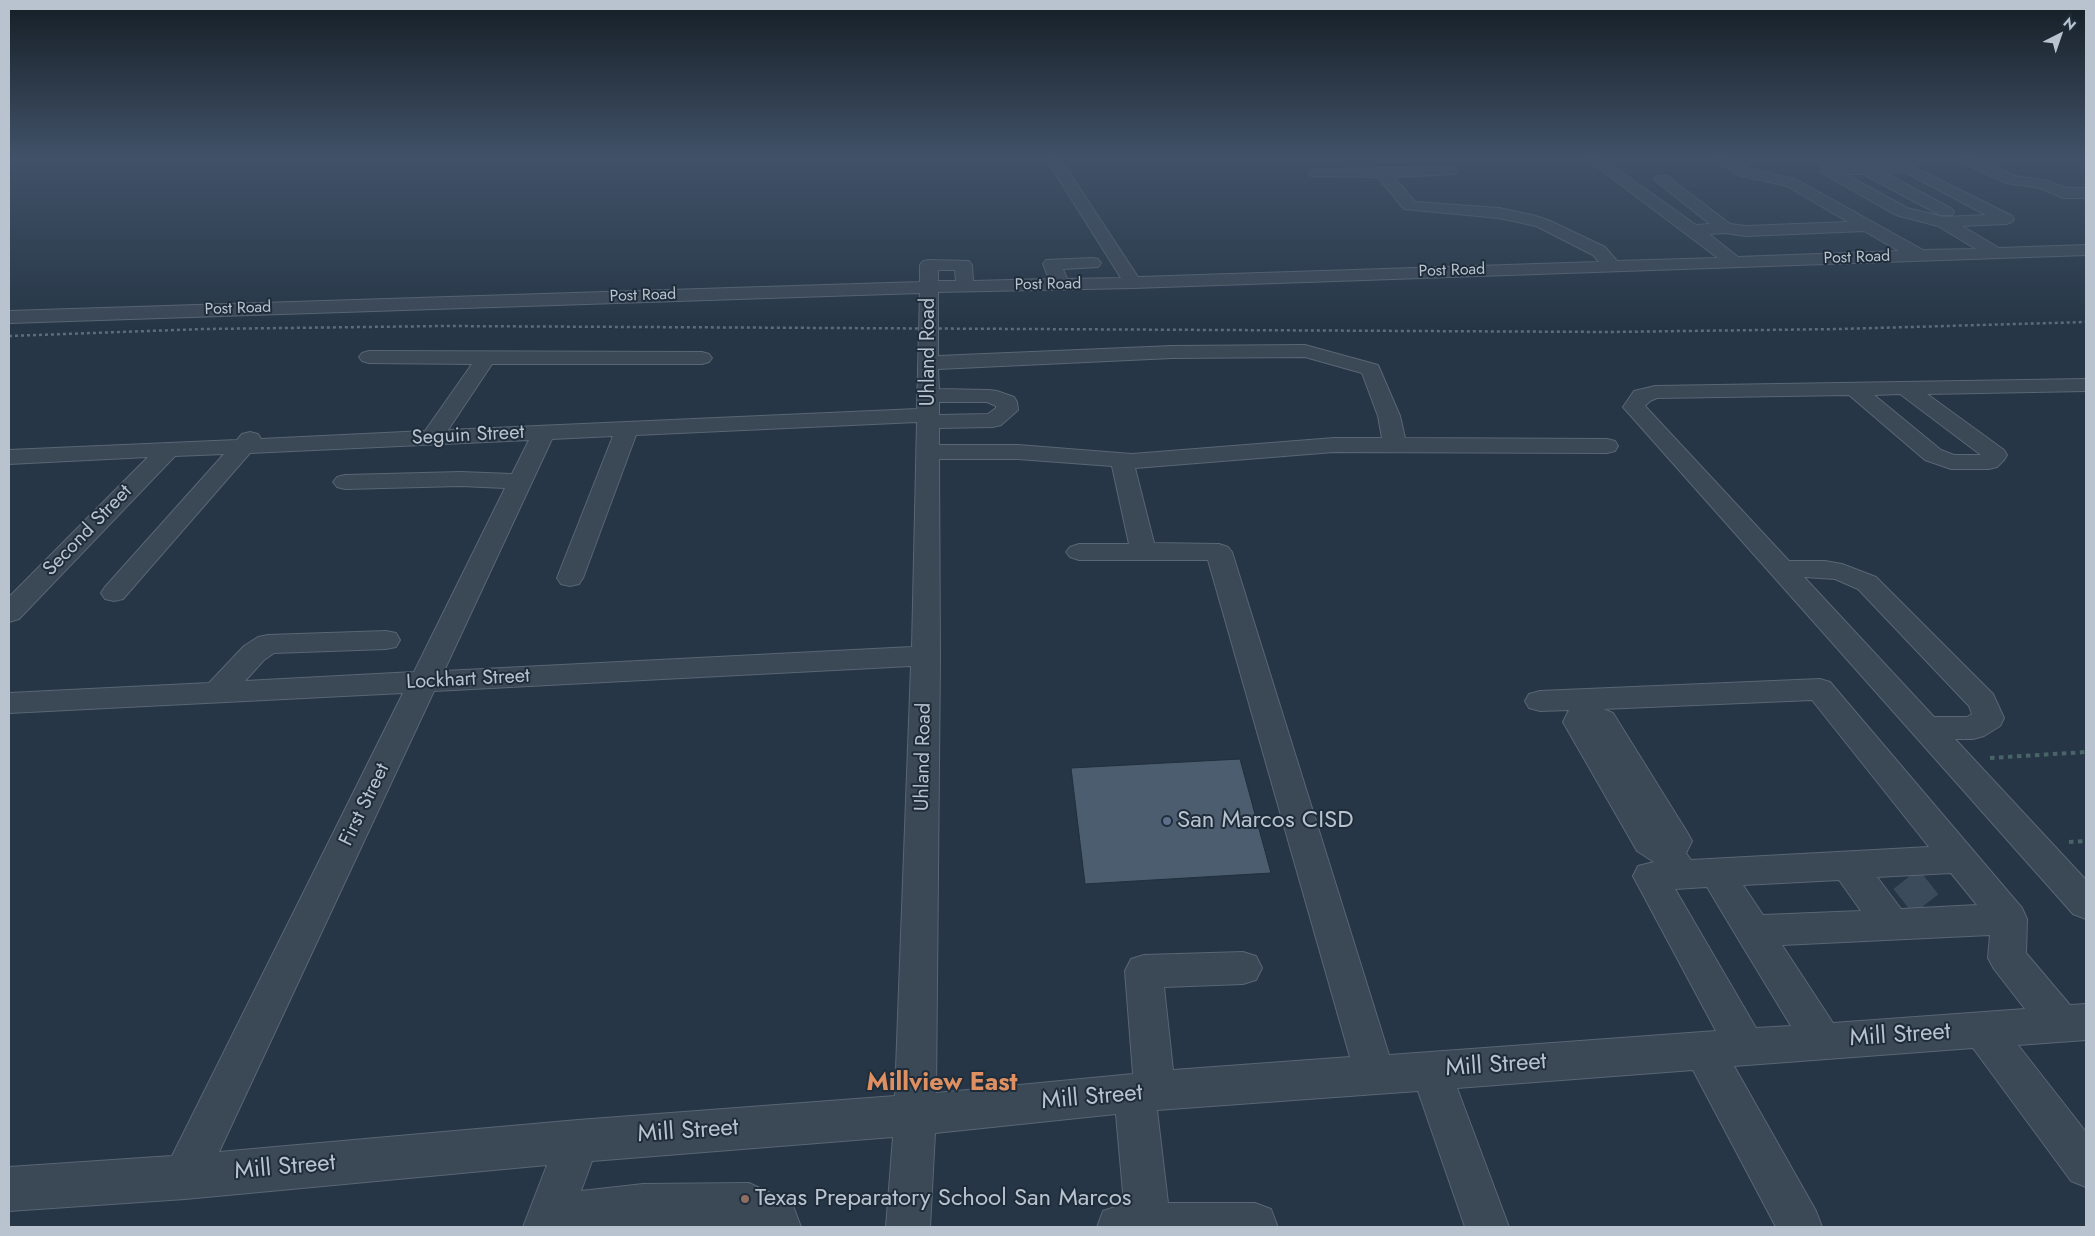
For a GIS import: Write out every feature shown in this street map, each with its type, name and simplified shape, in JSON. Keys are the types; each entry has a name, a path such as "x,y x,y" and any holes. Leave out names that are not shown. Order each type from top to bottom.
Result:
{"street":[{"path":"1089,215 1133,283"},
{"path":"1505,215 1542,223 1599,251 1611,265"},
{"path":"1669,215 1693,230 1733,261"},
{"path":"1708,215 1725,228"},
{"path":"1848,215 1920,256"},
{"path":"1913,215 1944,222 2006,219 1998,215"},
{"path":"1951,215 1963,221"},
{"path":"1944,222 1995,253"},
{"path":"1693,230 1725,228 1746,231 1868,226"},
{"name":"Post Road","path":"9,317 929,287 1133,283 2086,250"},
{"path":"1060,284 1052,264 1092,263"},
{"name":"Uhland Road","path":"908,1227 915,1115 926,656 929,287"},
{"path":"928,363 1016,357 1172,352 1305,351 1371,369 1389,416 1395,445"},
{"path":"369,357 702,358"},
{"path":"432,438 486,358"},
{"path":"2080,889 1926,728 1634,407 1642,396 1655,392 2086,385"},
{"path":"1854,389 1933,455 1951,462 1989,462 1996,455 1905,388"},
{"name":"Seguin Street","path":"9,457 627,429 928,421 1018,452 1132,461 1334,445 1607,446"},
{"path":"357,441 371,422"},
{"path":"114,593 242,446 264,427"},
{"path":"570,578 627,429"},
{"name":"First Street","path":"185,1177 544,433"},
{"name":"Second Street","path":"9,613 168,450"},
{"path":"1122,460 1143,551"},
{"path":"345,482 461,479 520,482"},
{"path":"1080,552 1219,552 1375,1075"},
{"path":"1781,568 1825,569 1842,572 1867,583 1982,701 1989,718 1973,728 1926,728"},
{"path":"217,692 254,653 268,644 386,640"},
{"name":"Lockhart Street","path":"9,702 926,656"},
{"path":"1540,701 1579,706 1820,688 2009,920 2007,958 2073,1023"},
{"path":"1579,706 1602,721 1675,841 1675,864"},
{"path":"1746,1048 1650,876 1675,864 1716,872 1848,865 1899,871 1959,859"},
{"path":"1848,865 1892,925"},
{"path":"1716,872 1823,1042"},
{"path":"1753,931 1892,925 1936,918 2009,920"},
{"path":"1243,968 1144,971 1145,1092 1133,1226 1255,1225"},
{"name":"Mill Street","path":"9,1189 185,1177 578,1141 915,1115 1145,1092 2073,1023"},
{"path":"1983,1030 2086,1166"},
{"path":"1704,1051 1800,1227"},
{"path":"1431,1071 1487,1227"},
{"path":"547,1222 578,1141"},
{"path":"547,1222 644,1206 748,1205 776,1219 779,1227"}],"path":[{"path":"1985,758 2086,752"},
{"path":"2067,842 2086,841"}],"building":[{"name":"San Marcos CISD","path":"1240,759 1271,873 1085,884 1071,768"}],"tunnel":[{"path":"1906,879 1932,912"}],"railway":[{"path":"9,336 204,329 444,326 1609,332 1840,329 2086,322"}],"place":[{"name":"San Marcos CISD","path":"1167,821"},
{"name":"Texas Preparatory School San Marcos","path":"745,1199"}],"district":[{"name":"Millview East","path":"942,1084"}]}
